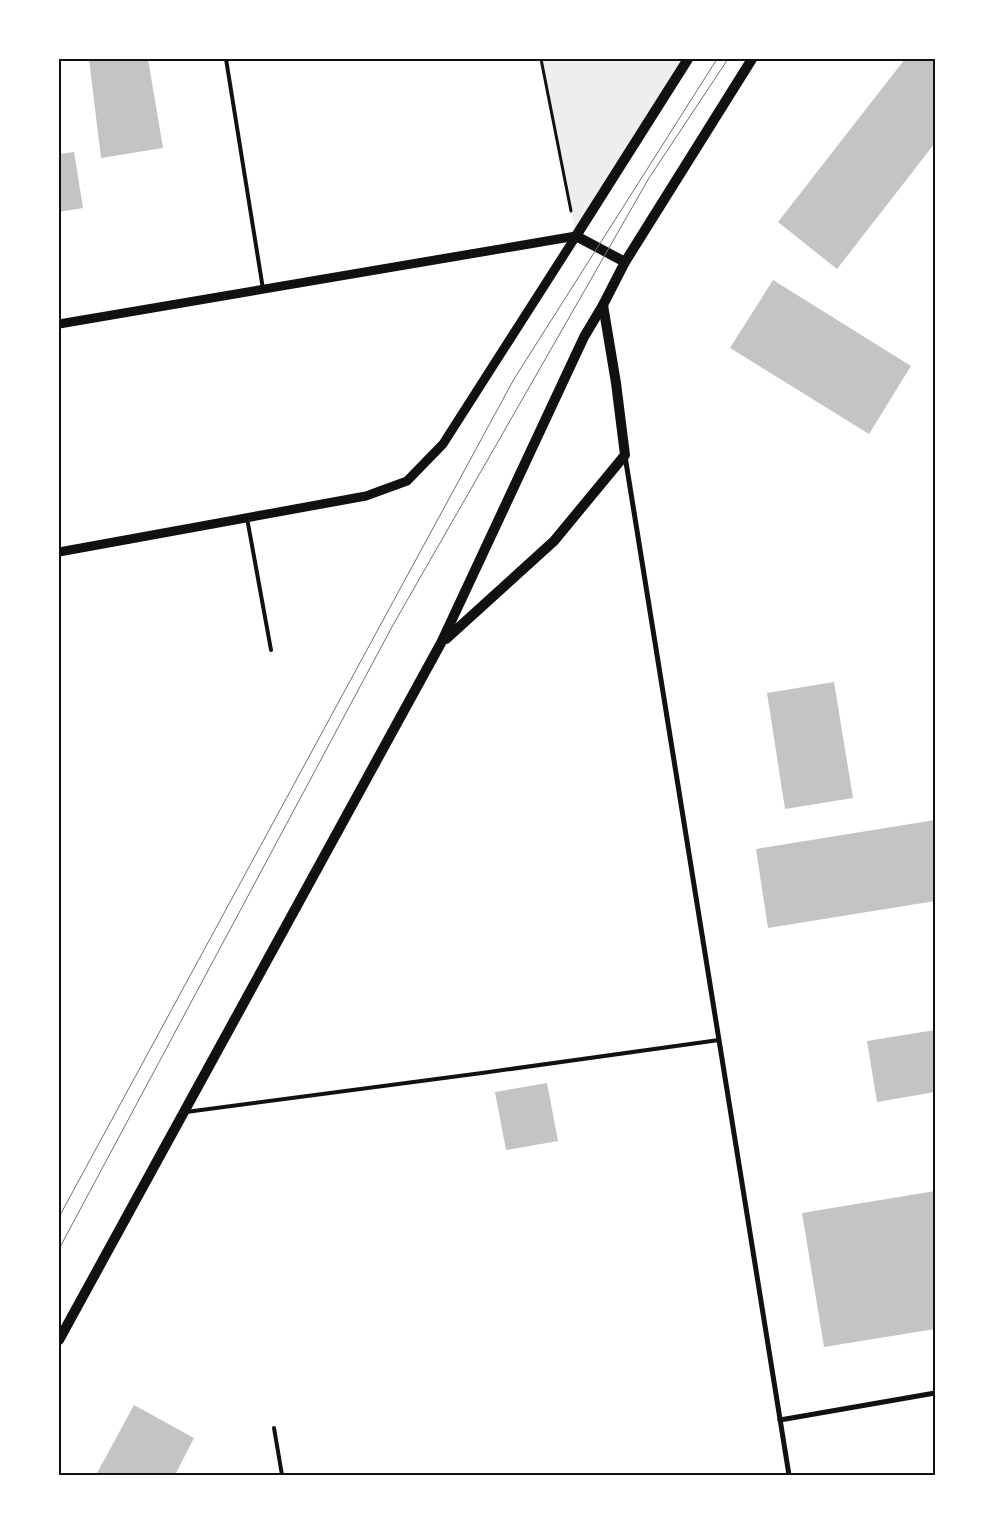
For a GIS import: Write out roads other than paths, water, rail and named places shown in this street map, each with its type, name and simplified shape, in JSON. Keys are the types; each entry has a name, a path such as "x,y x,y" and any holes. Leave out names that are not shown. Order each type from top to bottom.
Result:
{"main road":[{"path":"625,262 576,236 688,59"},
{"path":"59,1340 442,643 584,337 625,262 752,59"},
{"path":"442,643 554,540 625,455 616,383 603,305"}],"street":[{"path":"59,324 576,236"},
{"path":"59,552 366,496 407,481 443,444 576,236"},
{"path":"625,455 789,1475"},
{"path":"780,1420 935,1393"}],"lane":[{"path":"226,59 263,290"},
{"path":"247,518 271,650"},
{"path":"184,1112 719,1040"},
{"path":"274,1428 282,1475"}],"tram line":[{"path":"59,1217 514,379 717,59"},
{"path":"59,1249 393,625 649,178 728,59"}]}
